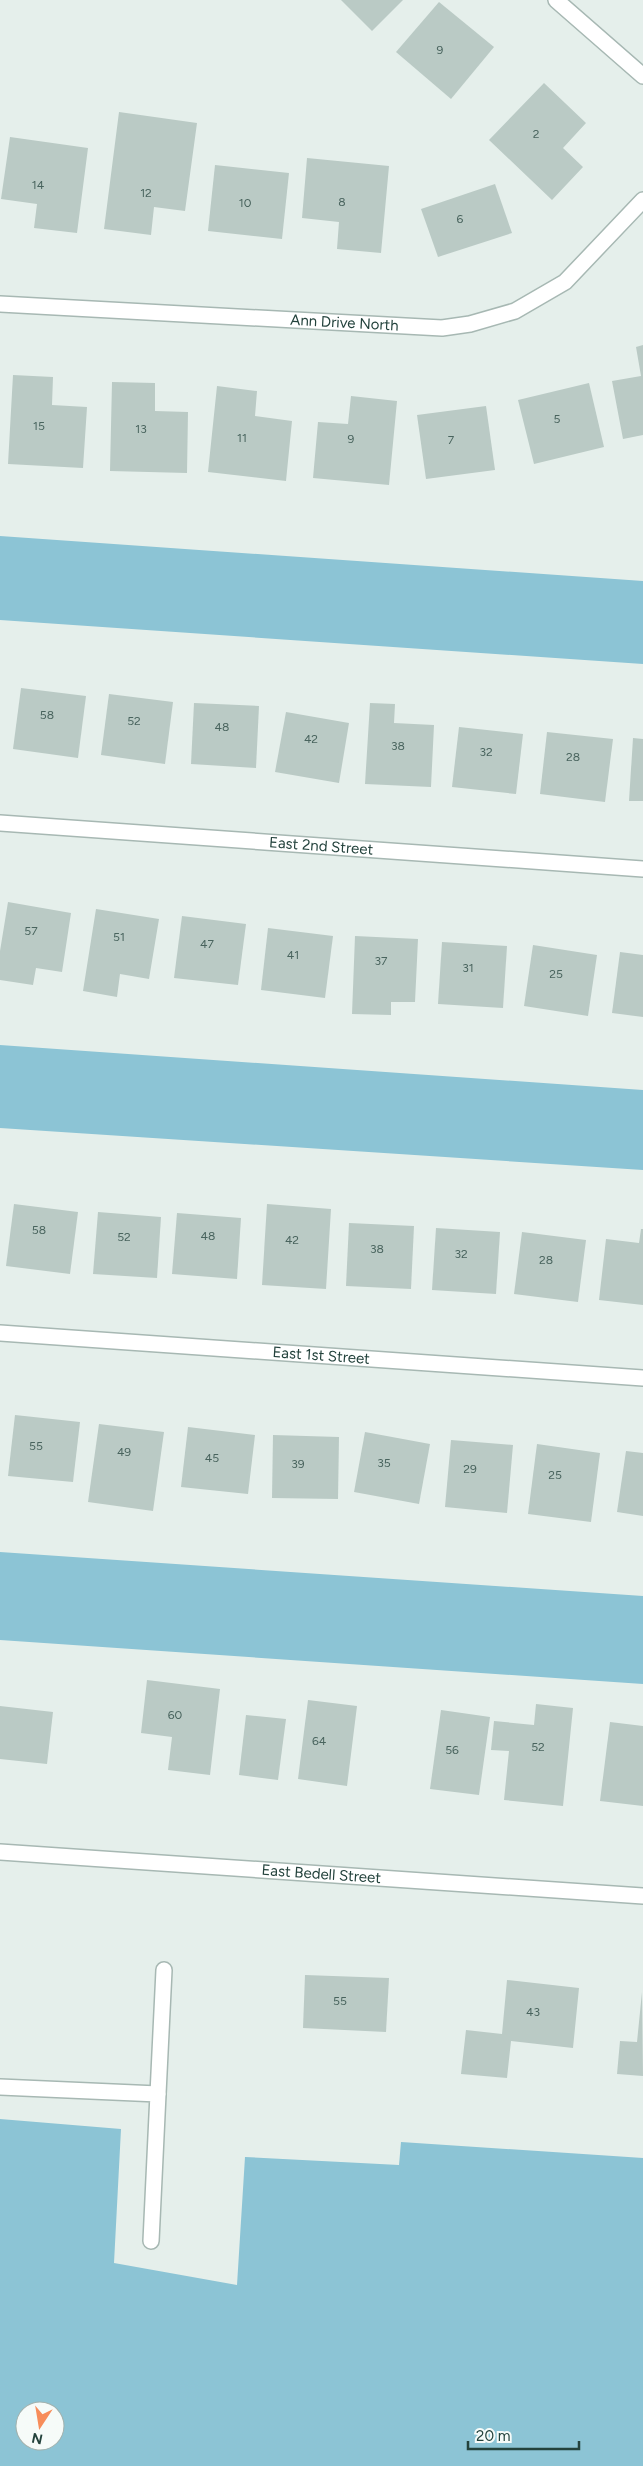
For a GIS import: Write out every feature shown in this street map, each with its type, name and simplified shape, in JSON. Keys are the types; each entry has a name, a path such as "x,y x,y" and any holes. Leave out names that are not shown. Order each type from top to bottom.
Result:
{"street":[{"path":"556,0 643,76"},
{"name":"Ann Drive North","path":"0,304 422,327 452,327 515,311 565,282 643,200"},
{"name":"East 2nd Street","path":"0,823 643,869"},
{"name":"East 1st Street","path":"0,1333 643,1378"},
{"name":"East Bedell Street","path":"0,1852 643,1896"},
{"path":"151,2241 164,1970"},
{"path":"0,2087 158,2094"}],"water":[{"path":"0,536 643,581 643,664 0,620"},
{"path":"0,1045 643,1090 643,1170 0,1128"},
{"path":"0,1552 643,1596 643,1684 0,1640"},
{"path":"0,2119 121,2129 114,2263 237,2285 245,2157 399,2165 401,2142 643,2158 643,2466 0,2466"}],"building":[{"path":"341,0 403,0 372,31"},
{"path":"439,2 494,47 451,99 396,52"},
{"path":"544,83 586,123 563,148 583,167 552,200 489,140"},
{"path":"119,112 197,123 185,211 154,207 151,235 104,229"},
{"path":"10,137 88,148 77,233 34,228 37,204 1,199"},
{"path":"307,158 389,166 381,253 337,249 339,222 302,218"},
{"path":"215,165 289,173 282,239 208,231"},
{"path":"495,184 512,233 438,257 421,209"},
{"path":"643,345 643,435 623,439 612,381 641,376 636,347"},
{"path":"13,375 53,377 52,405 87,407 83,468 8,464"},
{"path":"112,382 155,383 155,411 188,412 187,473 110,471"},
{"path":"589,383 604,447 534,464 518,400"},
{"path":"217,386 257,391 255,416 292,421 286,481 208,472"},
{"path":"351,396 397,401 389,485 313,478 318,422 348,424"},
{"path":"486,406 495,470 426,479 417,415"},
{"path":"21,688 86,696 78,758 13,749"},
{"path":"109,694 173,702 165,764 101,755"},
{"path":"194,703 259,706 256,768 191,764"},
{"path":"370,703 395,704 394,723 434,725 431,787 365,784"},
{"path":"286,712 349,723 339,783 275,772"},
{"path":"459,727 523,734 516,794 452,787"},
{"path":"547,732 613,739 605,802 540,794"},
{"path":"633,738 643,739 643,801 629,801"},
{"path":"8,902 71,913 62,972 36,968 33,985 0,980 0,951"},
{"path":"96,909 159,919 149,979 120,974 117,997 83,991"},
{"path":"182,916 246,924 238,985 174,978"},
{"path":"268,928 333,936 325,998 261,990"},
{"path":"355,936 418,939 415,1002 391,1002 391,1015 352,1014"},
{"path":"442,942 507,946 503,1008 438,1004"},
{"path":"533,945 597,955 588,1016 524,1006"},
{"path":"620,952 643,955 643,1017 612,1013"},
{"path":"14,1204 78,1212 70,1274 6,1266"},
{"path":"267,1204 331,1209 326,1289 262,1285"},
{"path":"98,1212 161,1217 157,1278 93,1274"},
{"path":"177,1213 241,1218 237,1279 172,1274"},
{"path":"349,1223 414,1226 411,1289 346,1286"},
{"path":"436,1228 500,1232 496,1294 432,1290"},
{"path":"641,1229 643,1229 643,1305 599,1300 606,1239 639,1243"},
{"path":"522,1232 586,1240 578,1302 514,1294"},
{"path":"15,1415 80,1422 73,1482 8,1476"},
{"path":"99,1424 164,1432 153,1511 88,1502"},
{"path":"188,1427 255,1435 248,1494 181,1487"},
{"path":"365,1432 430,1444 419,1504 354,1492"},
{"path":"273,1435 339,1437 338,1499 272,1498"},
{"path":"451,1440 513,1445 507,1513 445,1507"},
{"path":"537,1444 600,1453 591,1522 528,1514"},
{"path":"626,1451 643,1453 643,1516 617,1512"},
{"path":"147,1680 220,1689 210,1775 168,1770 172,1737 141,1733"},
{"path":"308,1700 357,1706 347,1786 298,1779"},
{"path":"536,1704 573,1708 563,1806 504,1800 509,1751 491,1750 494,1721 534,1725"},
{"path":"0,1706 53,1712 47,1764 0,1759"},
{"path":"441,1710 490,1717 479,1795 430,1789"},
{"path":"246,1715 286,1719 278,1780 239,1775"},
{"path":"610,1722 643,1726 643,1806 600,1801"},
{"path":"305,1975 389,1978 386,2032 303,2028"},
{"path":"507,1980 579,1988 573,2048 511,2041 507,2078 461,2074 466,2030 502,2034"},
{"path":"642,1992 643,2076 617,2074 620,2041 637,2042"}]}
